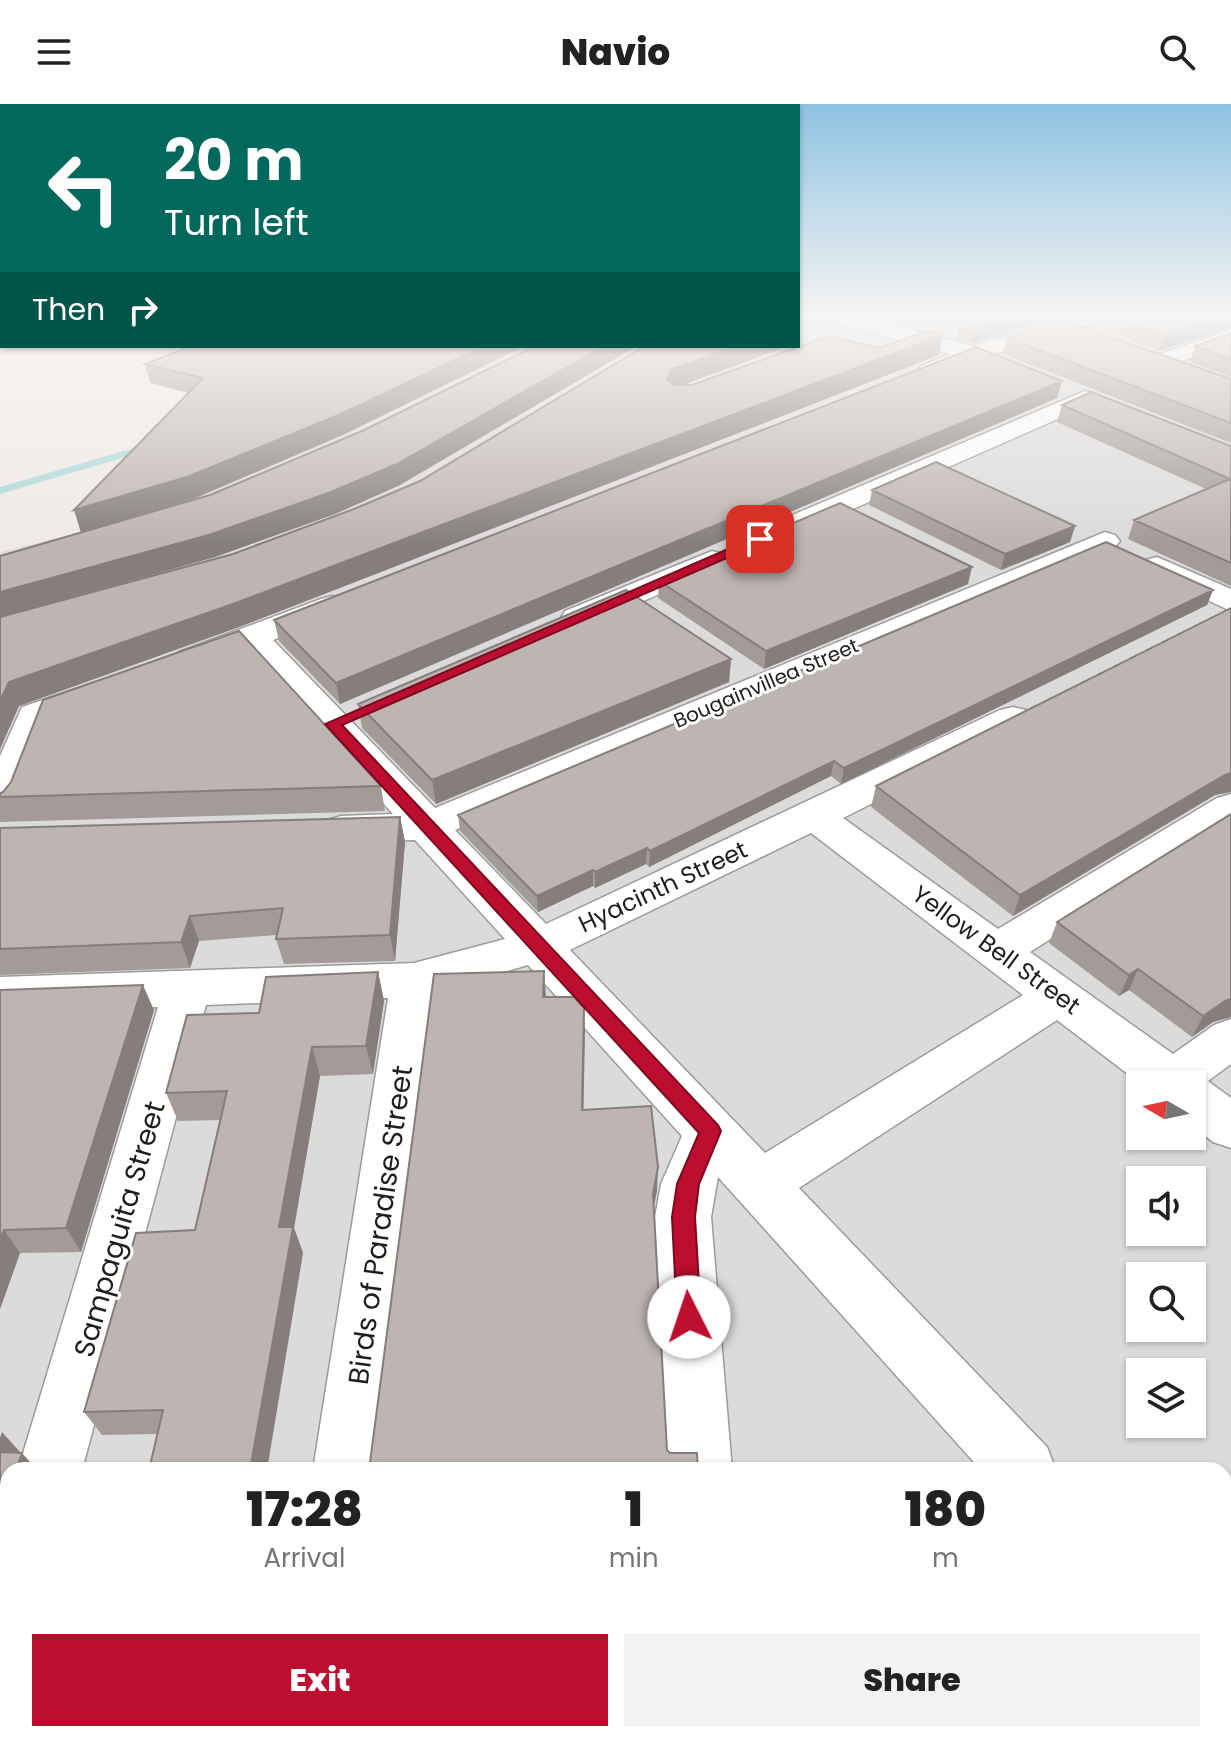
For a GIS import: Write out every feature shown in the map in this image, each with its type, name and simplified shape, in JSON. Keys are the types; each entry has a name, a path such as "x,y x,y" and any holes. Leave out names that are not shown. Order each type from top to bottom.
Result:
{"street":[{"path":"544,632 748,544 852,512 933,464 1071,392 1114,409"},
{"path":"933,464 962,477"},
{"name":"Bougainvillea Street","path":"428,826 761,685 987,578 1091,535 1222,611"},
{"path":"628,596 664,620"},
{"path":"165,668 355,597"},
{"path":"252,637 347,718 428,826 1017,1462"},
{"path":"725,661 761,685"},
{"path":"5,827 35,715 122,684"},
{"name":"Hyacinth Street","path":"0,995 414,980 539,946 814,816 1051,699"},
{"path":"997,951 1231,807"},
{"name":"Yellow Bell Street","path":"814,816 1157,1070"},
{"path":"301,830 428,826"},
{"name":"Birds of Paradise Street","path":"346,1462 414,980"},
{"name":"Sampaguita Street","path":"52,1462 187,988"},
{"path":"760,1185 1058,996"},
{"path":"1198,1070 1231,1038"},
{"name":"Yellow Bell Street","path":"1206,1107 1231,1127"},
{"path":"699,1462 683,1217 688,1184 710,1131"}],"shaded area":[{"path":"352,391 1231,391 1231,1462 0,1462 0,552 79,533"}],"building":[{"path":"190,391 388,391 187,477 74,510"},
{"path":"443,391 524,391 397,464 331,492 209,535 0,592 0,556 210,495 362,431"},
{"path":"569,391 794,391 233,604 9,682 0,701 0,617 233,554 420,481"},
{"path":"862,391 1037,391 336,683 274,620"},
{"path":"1148,391 1231,391 1231,423"},
{"path":"1091,392 1231,446 1231,563 1134,520 1230,479 1062,405"},
{"path":"936,462 1075,526 1005,554 872,490"},
{"path":"840,503 972,567 766,651 659,581"},
{"path":"1106,542 1213,590 844,768 834,761 650,851 647,848 537,896 458,815"},
{"path":"626,590 731,659 432,780 358,704"},
{"path":"1231,608 1231,773 1020,895 876,786"},
{"path":"239,631 381,786 0,797 11,782 43,700"},
{"path":"1231,814 1231,999 1203,1016 1138,969 1129,975 1057,922"},
{"path":"400,817 390,935 276,939 283,908 190,916 181,942 0,949 0,828"},
{"path":"544,971 543,997 574,997 584,1008 582,1110 651,1106 658,1167 653,1194 667,1450 670,1453 697,1453 698,1462 370,1462 434,974"},
{"path":"378,972 366,1046 312,1047 279,1227 293,1227 251,1462 151,1462 163,1410 84,1412 136,1233 195,1230 227,1091 166,1093 187,1015 259,1013 266,977"},
{"path":"143,985 66,1228 4,1230 0,1240 0,990"},
{"path":"0,1452 22,1453 19,1462 0,1462"}],"waterway":[{"path":"0,491 155,445"}],"route":[{"path":"689,1317 683,1217 688,1184 710,1131 333,724 760,539"}]}
